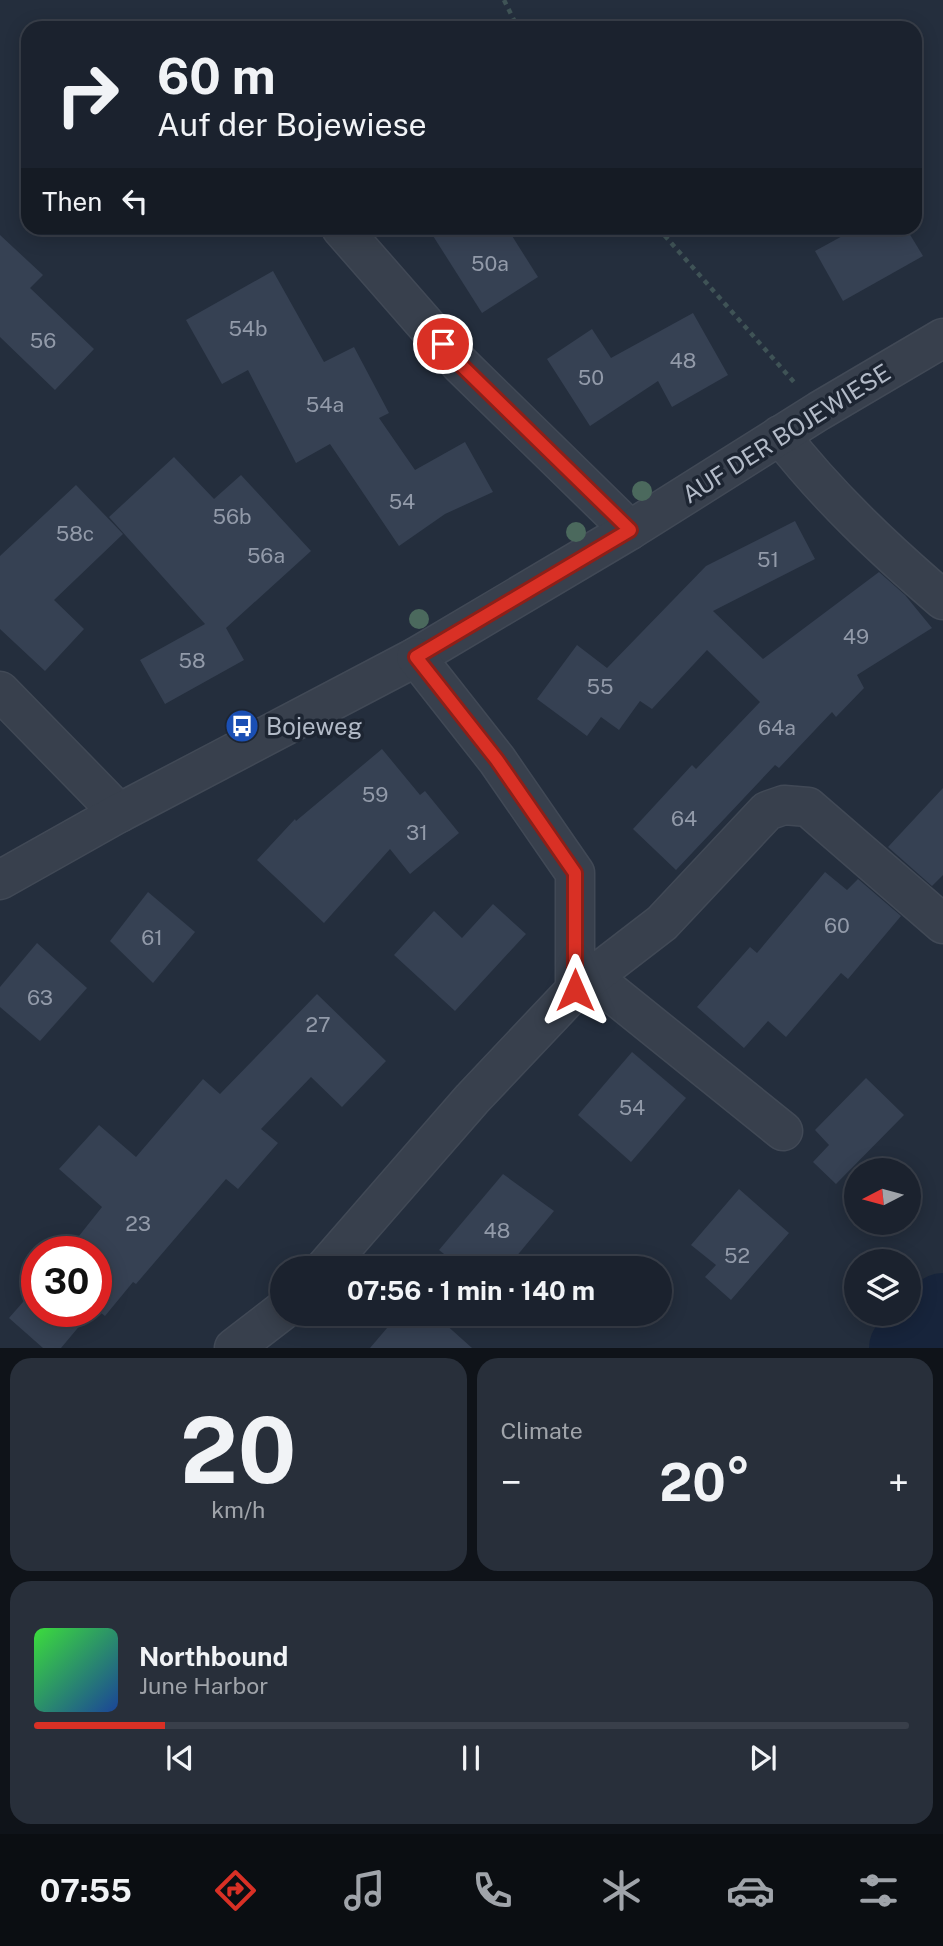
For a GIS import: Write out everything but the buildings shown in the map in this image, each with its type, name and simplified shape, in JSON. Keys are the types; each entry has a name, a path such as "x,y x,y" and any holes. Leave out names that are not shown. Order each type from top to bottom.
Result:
{"street":[{"path":"347,235 460,364 630,530"},
{"name":"AUF DER BOJEWIESE","path":"0,880 119,813 416,657 630,530 819,411 943,338"},
{"path":"780,435 801,462 876,543 943,600"},
{"path":"416,657 497,760 575,873 583,984 783,1131"},
{"path":"0,691 119,813"},
{"path":"335,1256 472,1099 583,984 662,923 767,811 784,805 808,807 943,924"},
{"path":"234,1348 270,1320"}],"path":[{"path":"504,0 514,21"},
{"path":"664,235 819,411"}],"green space":[{"path":"943,1285 943,1347 887,1347 906,1326 921,1326 921,1309"}],"waterway":[{"path":"906,1348 943,1310"}],"place":[{"name":"Bojeweg","path":"242,726"}],"route":[{"path":"443,344 460,364 630,530 416,657 497,760 575,873 575,990"}]}
